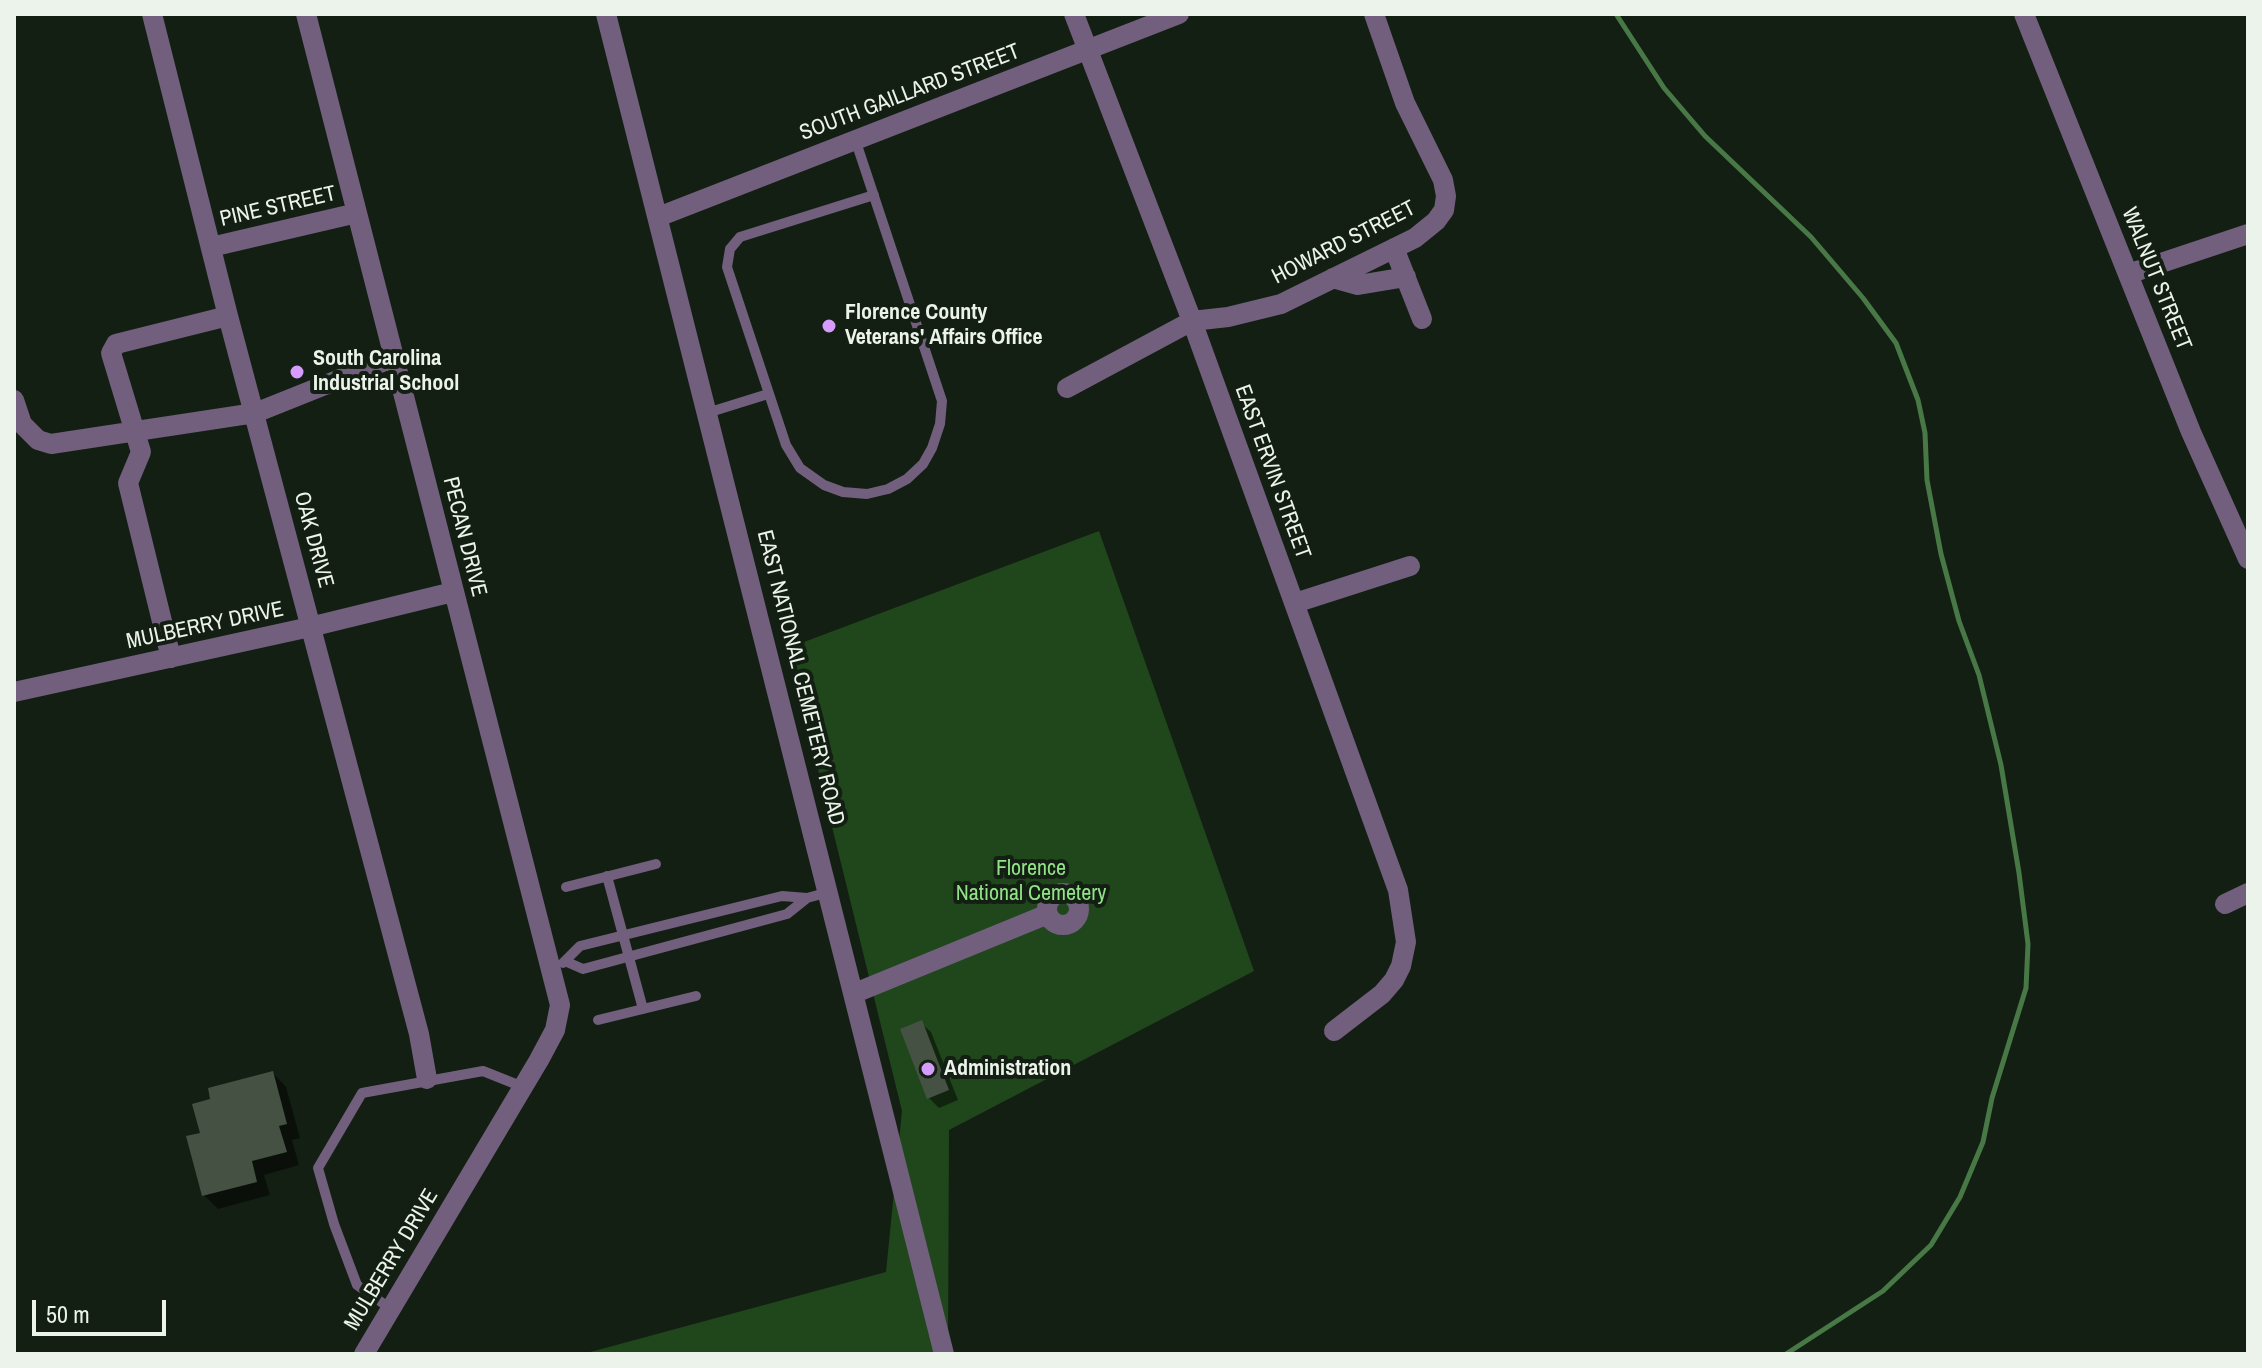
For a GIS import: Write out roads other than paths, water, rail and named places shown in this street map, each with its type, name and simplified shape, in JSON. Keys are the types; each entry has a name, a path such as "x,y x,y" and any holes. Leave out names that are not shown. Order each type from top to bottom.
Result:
{"street":[{"name":"OAK DRIVE","path":"152,14 228,316 419,1034 427,1079"},
{"name":"PECAN DRIVE","path":"306,14 453,592 559,964 559,1018 535,1067"},
{"name":"EAST NATIONAL CEMETERY ROAD","path":"606,14 944,1354"},
{"name":"EAST ERVIN STREET","path":"1074,14 1192,321 1398,890 1406,942 1394,980 1382,994 1334,1031"},
{"name":"SOUTH GAILLARD STREET","path":"658,217 1179,14"},
{"name":"HOWARD STREET","path":"1067,388 1192,321 1228,317 1281,304 1415,238 1436,221 1444,210 1446,196 1443,180 1405,103 1374,14"},
{"name":"WALNUT STREET","path":"2024,14 2191,432 2247,556"},
{"name":"PINE STREET","path":"211,247 357,213"},
{"path":"2128,274 2248,234"},
{"path":"1394,248 1422,319"},
{"path":"1333,278 1358,285 1406,277"},
{"path":"171,658 128,483 141,452 111,353 116,344 228,316"},
{"path":"14,400 22,424 38,440 51,444 255,413 395,357"},
{"path":"1295,603 1410,566"},
{"name":"MULBERRY DRIVE","path":"14,692 453,592"},
{"path":"2225,904 2248,893"},
{"path":"855,993 1048,914"},
{"name":"MULBERRY DRIVE","path":"364,1354 535,1067"}],"lane":[{"path":"855,139 874,195 942,401 940,424 923,464 907,479 888,489 867,494 843,492 824,485 800,468 786,445 727,267 730,249 740,237 874,195"},
{"path":"707,413 768,394"},
{"path":"566,887 656,864"},
{"path":"607,876 643,1009"},
{"path":"559,964 580,946 782,896 807,898 829,892"},
{"path":"559,964 583,969 629,957 787,914 807,898"},
{"path":"598,1020 696,996"},
{"path":"391,1309 357,1285 334,1224 318,1168 362,1093 483,1071 523,1087"}],"waterway":[{"path":"1616,14 1664,88 1705,136 1811,237 1863,298 1896,343 1918,400 1925,433 1927,480 1941,554 1959,621 1979,675 2001,765 2019,873 2028,944 2026,988 1992,1098 1983,1142 1960,1197 1931,1245 1883,1291 1786,1354"}],"place":[{"name":"Florence County Veterans' Affairs Office","path":"829,326"},
{"name":"South Carolina Industrial School","path":"297,372"},
{"name":"Administration","path":"928,1069"}],"park label":[{"name":"Florence National Cemetery","path":"1031,882"}]}
